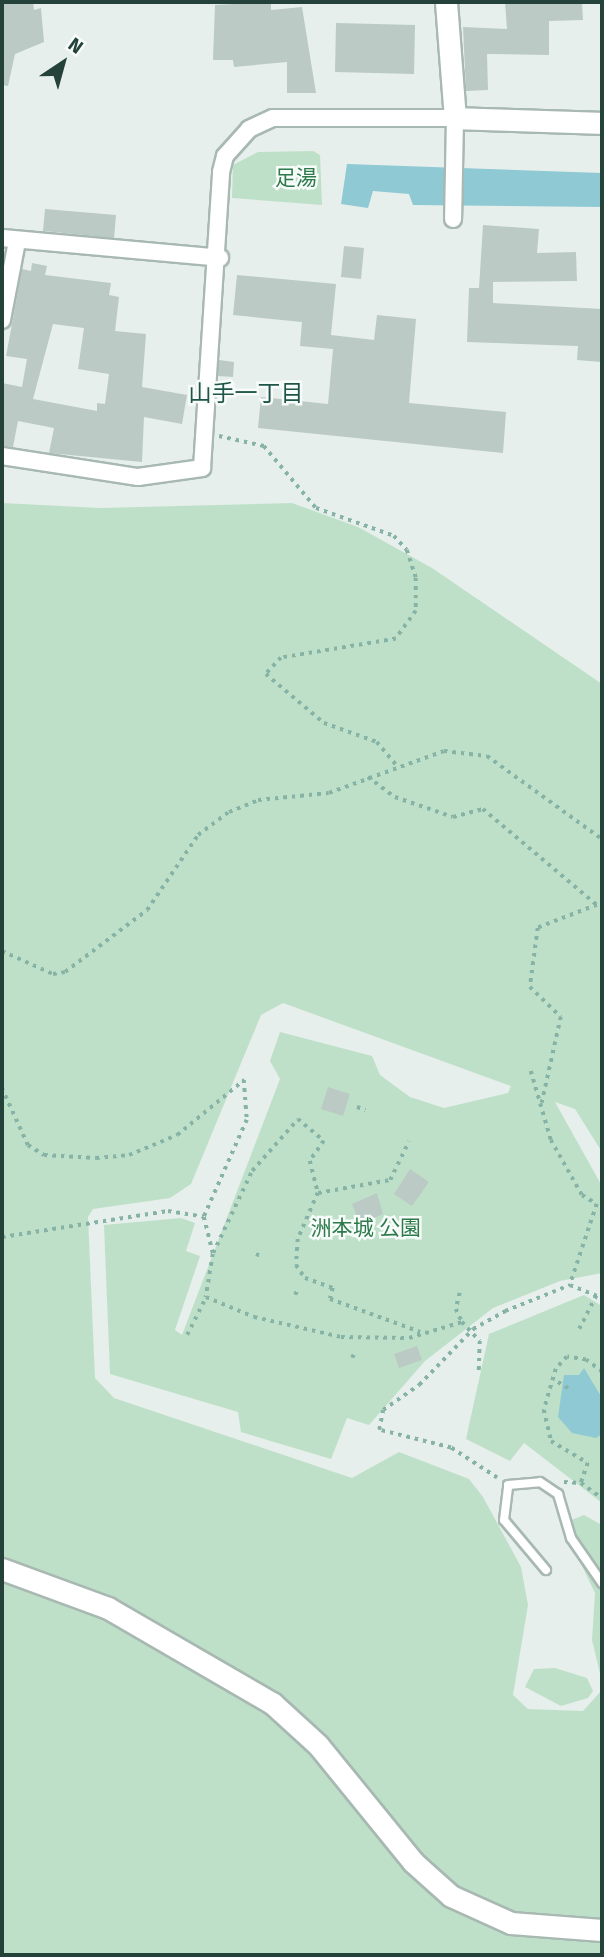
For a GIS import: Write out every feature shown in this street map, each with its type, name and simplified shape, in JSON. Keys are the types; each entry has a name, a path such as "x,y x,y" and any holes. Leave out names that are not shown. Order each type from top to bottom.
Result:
{"street":[{"path":"446,2 455,118 453,219"},
{"path":"2,456 138,477 202,468 220,258 222,172 225,156 249,129 273,118 455,118 602,123"},
{"path":"2,320 9,239 220,258"},
{"path":"2,1569 107,1608 272,1703 318,1745 413,1862 451,1896 511,1923 563,1932 602,1930"}],"lane":[{"path":"546,1570 504,1520 508,1485 540,1482 558,1494 571,1538 602,1583"}],"path":[{"path":"205,434 264,446 316,508 394,536 407,550 416,578 416,611 396,639 281,658 266,674 324,723 371,738 396,765"},
{"path":"2,951 53,974 65,972 147,910 212,822 258,800 329,793 396,765 472,751 602,839"},
{"path":"368,778 395,797 453,817 484,809 597,905 538,928 530,987 561,1017 542,1103"},
{"path":"531,1071 551,1140 582,1195 597,1205 569,1285"},
{"path":"2,1088 28,1145 44,1155 96,1158 130,1155 177,1135 244,1080 247,1120 204,1217 213,1254"},
{"path":"357,1107 365,1110"},
{"path":"187,1335 206,1297 213,1254 252,1171 298,1119 324,1141 310,1161 318,1193 298,1239 296,1265 305,1278 333,1288 330,1300 420,1332"},
{"path":"318,1193 390,1180 409,1142"},
{"path":"2,1237 127,1215 168,1211 204,1217"},
{"path":"508,1485 451,1448 379,1430 383,1410 419,1385 473,1329 569,1285 602,1298"},
{"path":"295,1295 298,1288"},
{"path":"460,1293 456,1309 462,1322 473,1329 480,1341 479,1371"},
{"path":"579,1329 596,1294"},
{"path":"206,1297 254,1317 341,1337 420,1332 462,1322"},
{"path":"581,1483 588,1463 551,1441 544,1410 556,1369 567,1357 586,1360 602,1372"},
{"path":"558,1382 568,1388"},
{"path":"574,1485 581,1483"},
{"path":"581,1483 602,1498"}],"green space":[{"name":"足湯","path":"313,151 320,155 322,205 232,198 233,165 258,152"},
{"name":"洲本城 公園","path":"2,503 100,508 292,503 358,527 432,568 602,684 602,1152 575,1109 555,1102 602,1186 602,1273 560,1281 493,1308 425,1361 369,1425 347,1418 331,1459 241,1432 238,1412 110,1374 104,1225 181,1218 195,1223 186,1251 200,1256 175,1330 182,1335 280,1079 270,1061 280,1032 372,1056 380,1075 410,1097 444,1108 508,1093 511,1086 283,1003 261,1015 191,1184 170,1198 93,1209 88,1217 95,1378 114,1398 352,1478 399,1452 469,1479 483,1497 521,1567 528,1605 513,1695 528,1709 583,1711 602,1690 602,1955 2,1955"},
{"path":"584,1295 602,1306 602,1503 524,1443 510,1461 466,1439 489,1334"},
{"path":"584,1515 602,1525 602,1682 592,1640 595,1593 562,1524"},
{"path":"555,1668 587,1678 593,1691 588,1698 561,1706 525,1687 534,1669"}],"water":[{"path":"347,164 602,173 602,207 413,205 409,194 373,191 368,208 341,204"},
{"path":"584,1368 602,1398 602,1434 596,1438 572,1433 558,1417 564,1375 579,1375"}],"building":[{"path":"2,2 33,2 34,10 41,8 44,42 15,54 8,86 2,85"},
{"path":"271,2 271,10 302,7 316,93 287,93 287,62 234,67 233,60 213,60 215,5"},
{"path":"505,2 582,2 583,20 549,21 549,55 487,54 488,90 466,91 463,27 507,29"},
{"path":"336,23 415,25 414,74 335,72"},
{"path":"45,209 116,215 114,238 43,231"},
{"path":"483,225 539,229 537,253 576,252 577,281 493,282 493,303 602,309 601,362 577,360 578,346 467,342 469,288 479,288"},
{"path":"344,246 364,248 361,279 341,277"},
{"path":"32,263 47,266 45,275 111,283 109,295 119,297 115,331 146,334 142,387 187,395 182,424 144,417 142,462 49,453 54,428 18,421 13,447 2,446 2,383 22,387 27,359 6,356 22,269 31,271","holes":["53,324 84,328 78,369 109,374 105,404 97,403 97,411 33,399"]},
{"path":"237,275 336,284 331,335 374,340 377,315 416,319 409,403 506,412 503,453 258,428 261,397 328,404 333,349 300,346 302,322 233,315"},
{"path":"219,360 234,362 233,377 218,376"},
{"path":"328,1087 350,1094 343,1116 321,1109"},
{"path":"410,1169 429,1182 412,1206 394,1194"},
{"path":"377,1193 383,1214 360,1224 352,1204"},
{"path":"417,1346 422,1360 399,1368 394,1354"}],"district":[{"name":"山手一丁目","path":"246,393"}]}
